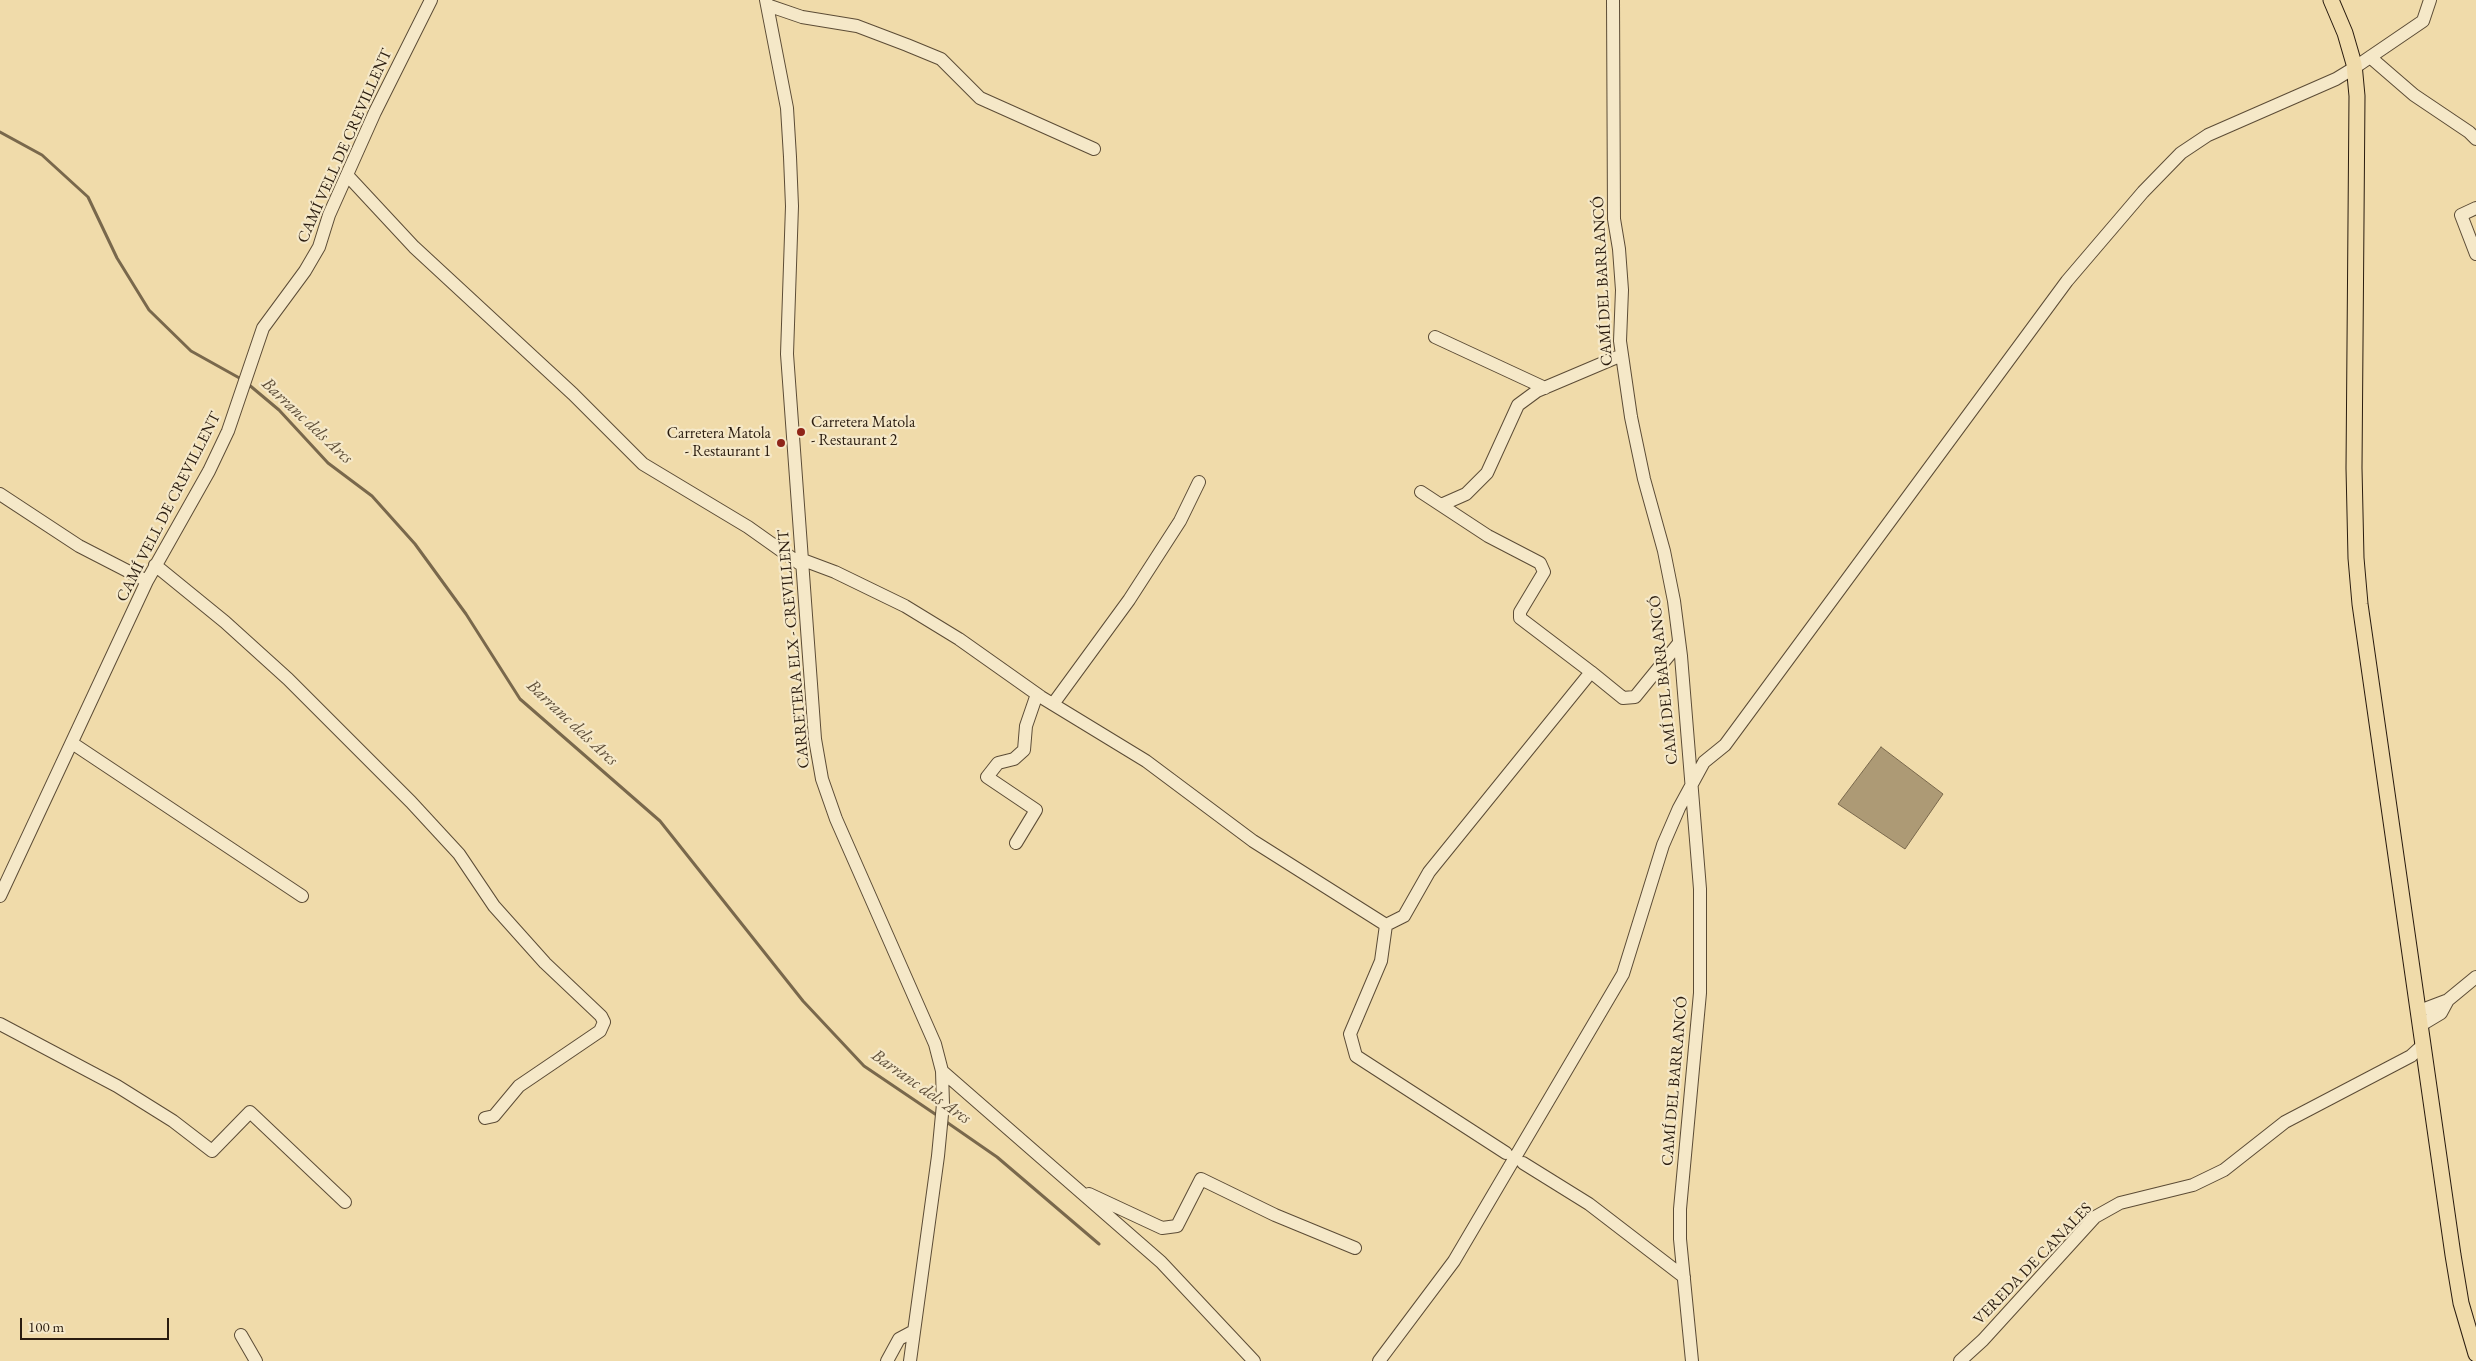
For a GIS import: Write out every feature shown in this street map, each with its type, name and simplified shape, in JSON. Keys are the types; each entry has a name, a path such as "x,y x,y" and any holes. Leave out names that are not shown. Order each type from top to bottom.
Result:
{"main road":[{"path":"2331,0 2345,33 2354,68 2357,96 2354,468 2356,558 2360,604 2461,1303 2476,1354"}],"street":[{"name":"CAMÍ VELL DE CREVILLENT","path":"0,896 147,581 209,471 228,431 263,328 305,271 319,247 329,215 374,112 431,0"},
{"name":"CAMÍ DEL BARRANCÓ","path":"1613,0 1614,218 1620,257 1622,355 1630,417 1644,479 1664,551 1679,643 1700,889 1700,993 1680,1209 1692,1361"},
{"path":"1379,1361 1454,1260 1623,974 1663,844 1690,786 1704,762 1725,745 2067,281 2143,192 2181,153 2208,135 2336,79 2354,68 2423,21 2430,0"},
{"path":"766,2 802,17 857,26 907,44 941,60 980,98 1094,149"},
{"name":"CARRETERA ELX - CREVILLENT","path":"766,2 787,108 792,206 787,354 815,739 822,779 836,819 935,1044 942,1071 943,1104 938,1156 910,1361"},
{"path":"2370,57 2414,95 2469,132 2476,139"},
{"path":"347,175 414,247 574,394 643,464 748,527 803,563 835,572 905,606 959,640 1037,694 1146,761 1253,840 1386,925"},
{"path":"2476,208 2461,215 2476,254"},
{"path":"1435,337 1545,388"},
{"path":"1441,505 1466,494 1487,473 1518,405 1545,388 1622,355"},
{"path":"1053,704 1129,600 1180,521 1199,482"},
{"path":"1421,492 1488,536 1540,563 1544,572 1520,612 1520,618 1623,698 1634,698 1679,643"},
{"path":"0,494 79,546 147,581"},
{"path":"155,565 225,622 288,679 411,802 459,854 494,906 545,963 601,1016 604,1022 600,1031 519,1086 494,1116 485,1118"},
{"path":"1386,925 1404,916 1429,872 1591,672"},
{"path":"1016,843 1036,810 987,777 998,763 1014,759 1024,750 1026,726 1037,694"},
{"path":"72,743 302,896"},
{"path":"1386,925 1380,961 1350,1034 1356,1056 1506,1153"},
{"path":"2420,1018 2441,1013 2448,1000 2476,977"},
{"path":"0,1024 117,1086 173,1121 212,1151 250,1112 345,1202"},
{"name":"VEREDA DE CANALES","path":"1960,1361 1983,1340 2096,1217 2120,1203 2193,1185 2224,1170 2285,1122 2411,1056 2423,1045"},
{"path":"942,1071 1161,1262 1254,1361"},
{"path":"1522,1163 1590,1204 1684,1277"},
{"path":"1073,1186 1162,1228 1177,1226 1201,1179 1275,1215 1355,1248"},
{"path":"887,1361 899,1340 914,1332"},
{"path":"241,1336 256,1361"}],"shaded area":[{"path":"1881,747 1943,794 1905,849 1838,804"}],"waterway":[{"name":"Barranc dels Arcs","path":"0,132 42,155 88,197 117,258 149,310 191,351 243,380"},
{"name":"Barranc dels Arcs","path":"248,384 279,410 328,463 372,496 415,544 466,614 520,699 660,821 803,1001 864,1066 938,1116"},
{"name":"Barranc dels Arcs","path":"945,1121 997,1157 1099,1244"}],"place":[{"name":"Carretera Matola - Restaurant 2","path":"801,432"},
{"name":"Carretera Matola - Restaurant 1","path":"781,443"}]}
